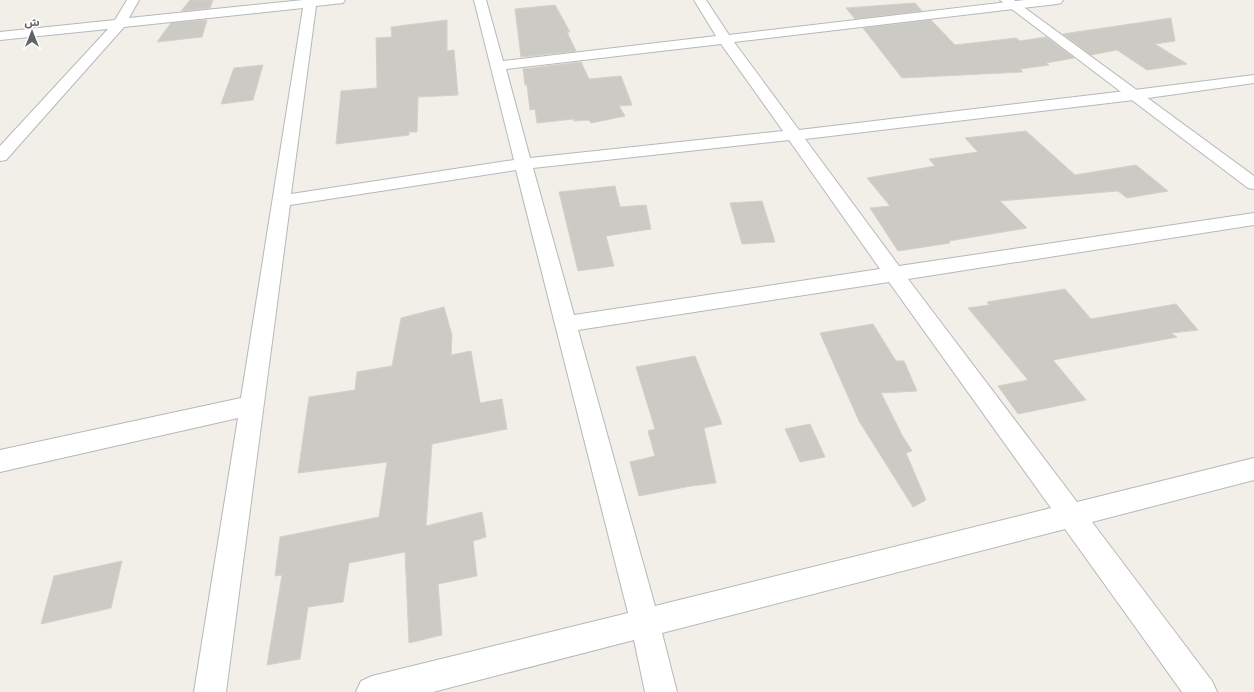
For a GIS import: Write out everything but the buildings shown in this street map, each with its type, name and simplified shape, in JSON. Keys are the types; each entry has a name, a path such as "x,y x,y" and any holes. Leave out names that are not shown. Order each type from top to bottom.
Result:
{"street":[{"path":"0,156 120,23 132,0"},
{"path":"0,36 340,0"},
{"path":"480,0 645,623 661,692"},
{"path":"700,0 725,39 894,274 1201,692"},
{"path":"497,66 725,39 1010,2 1057,0"},
{"path":"1010,2 1254,184"},
{"path":"210,692 310,3"},
{"path":"281,201 524,164 794,135 1134,95 1254,79"},
{"path":"566,324 1254,219"},
{"path":"0,461 252,405"},
{"path":"372,692 1254,469"}]}
